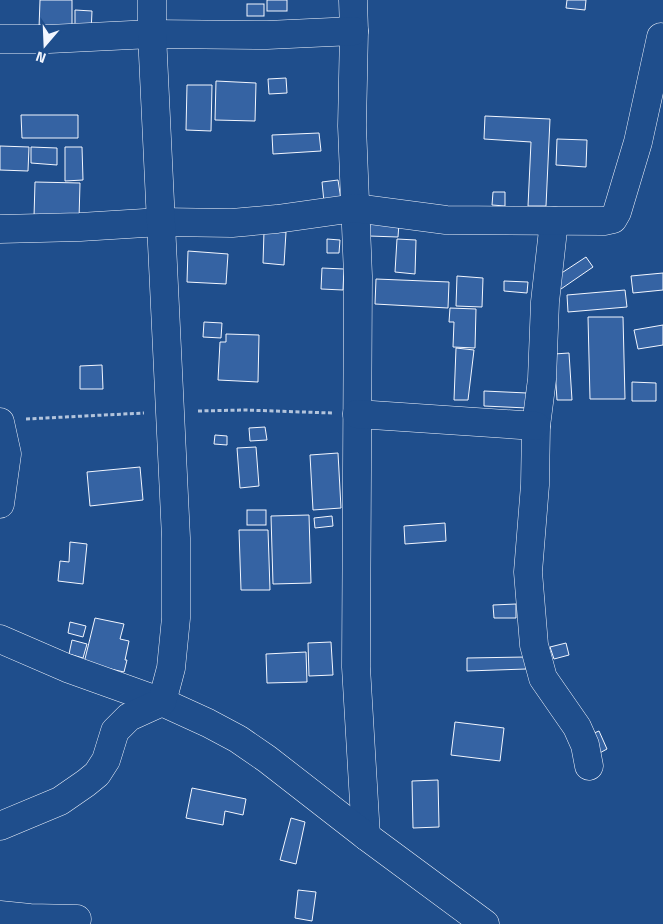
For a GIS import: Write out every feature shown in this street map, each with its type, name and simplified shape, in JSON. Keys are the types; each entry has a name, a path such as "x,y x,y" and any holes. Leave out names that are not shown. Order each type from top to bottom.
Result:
{"street":[{"path":"152,0 152,34 176,538 176,618 171,668 162,702"},
{"path":"353,0 352,126 358,276 356,667 366,836"},
{"path":"0,39 48,39 152,34 267,35 354,31"},
{"path":"0,229 161,222 232,223 355,208 446,220 604,222 613,219 617,212 638,142 660,37"},
{"path":"554,221 545,302 542,379 536,426 528,572 534,645 543,678 577,727 585,744 589,766"},
{"path":"357,414 536,426"},
{"path":"0,422 7,454 0,504"},
{"path":"0,639 67,668 162,702 238,739 485,924"},
{"path":"0,826 60,801 86,783 97,774 106,760 115,731 129,717 162,702"},
{"path":"0,915 77,919"}],"building":[{"path":"40,0 72,0 72,29 39,28"},
{"path":"267,0 287,0 287,11 267,11"},
{"path":"567,0 586,0 585,10 566,8"},
{"path":"247,4 264,4 264,16 247,16"},
{"path":"75,10 92,11 91,33 75,33"},
{"path":"286,78 287,93 269,94 268,79"},
{"path":"216,81 256,83 255,121 215,120"},
{"path":"187,85 212,85 211,131 186,130"},
{"path":"21,115 78,115 78,138 22,138"},
{"path":"485,116 550,119 546,206 528,206 531,142 484,139"},
{"path":"319,133 321,151 273,154 272,135"},
{"path":"557,139 587,140 586,167 556,165"},
{"path":"0,146 29,147 28,171 0,170"},
{"path":"31,147 57,148 57,165 31,163"},
{"path":"65,147 82,147 83,180 65,181"},
{"path":"338,180 341,200 324,202 322,182"},
{"path":"35,182 80,183 79,219 34,217"},
{"path":"493,192 505,192 505,206 492,205"},
{"path":"370,222 399,223 398,237 369,236"},
{"path":"264,231 286,232 284,265 263,263"},
{"path":"327,239 340,240 339,253 327,253"},
{"path":"397,239 416,240 415,274 395,272"},
{"path":"188,251 228,254 226,284 187,282"},
{"path":"586,257 593,267 561,289 554,278"},
{"path":"322,268 344,269 343,290 321,289"},
{"path":"663,273 663,290 633,293 631,276"},
{"path":"457,276 483,278 482,307 456,306"},
{"path":"376,279 449,282 448,308 375,304"},
{"path":"504,281 528,282 527,293 504,291"},
{"path":"625,290 627,307 568,312 567,295"},
{"path":"450,308 476,309 475,348 453,347 454,322 449,322"},
{"path":"588,317 623,317 625,399 590,399"},
{"path":"204,322 222,323 221,338 203,337"},
{"path":"663,325 663,345 638,349 634,330"},
{"path":"226,334 259,335 258,382 218,380 220,342 226,342"},
{"path":"456,348 474,350 468,400 454,400"},
{"path":"569,353 572,400 557,400 554,354"},
{"path":"102,365 103,389 80,389 80,366"},
{"path":"632,382 656,383 656,401 632,401"},
{"path":"484,391 527,393 527,408 484,406"},
{"path":"265,427 267,440 250,441 249,428"},
{"path":"215,435 227,436 227,445 214,444"},
{"path":"256,447 259,486 240,488 237,448"},
{"path":"338,453 341,508 313,510 310,455"},
{"path":"140,467 143,500 90,506 87,472"},
{"path":"247,510 266,510 266,525 247,525"},
{"path":"309,515 311,583 273,584 271,516"},
{"path":"332,516 333,526 315,528 314,518"},
{"path":"445,523 446,541 405,544 404,526"},
{"path":"239,530 268,530 270,590 241,590"},
{"path":"70,542 87,544 83,584 58,581 60,561 69,562"},
{"path":"516,604 516,618 494,618 493,605"},
{"path":"95,618 124,624 120,639 129,641 124,672 84,663"},
{"path":"70,622 86,626 83,637 68,633"},
{"path":"72,640 87,644 83,658 69,654"},
{"path":"331,642 333,675 309,676 308,643"},
{"path":"566,643 569,655 554,659 550,647"},
{"path":"306,652 307,682 267,683 266,654"},
{"path":"526,657 526,669 467,671 467,658"},
{"path":"455,722 504,728 500,761 451,755"},
{"path":"599,731 607,749 596,755 587,736"},
{"path":"438,780 439,827 413,828 412,781"},
{"path":"192,788 246,799 243,815 225,811 223,825 186,818"},
{"path":"291,818 305,822 296,864 280,860"},
{"path":"298,890 316,892 312,921 295,918"}]}
